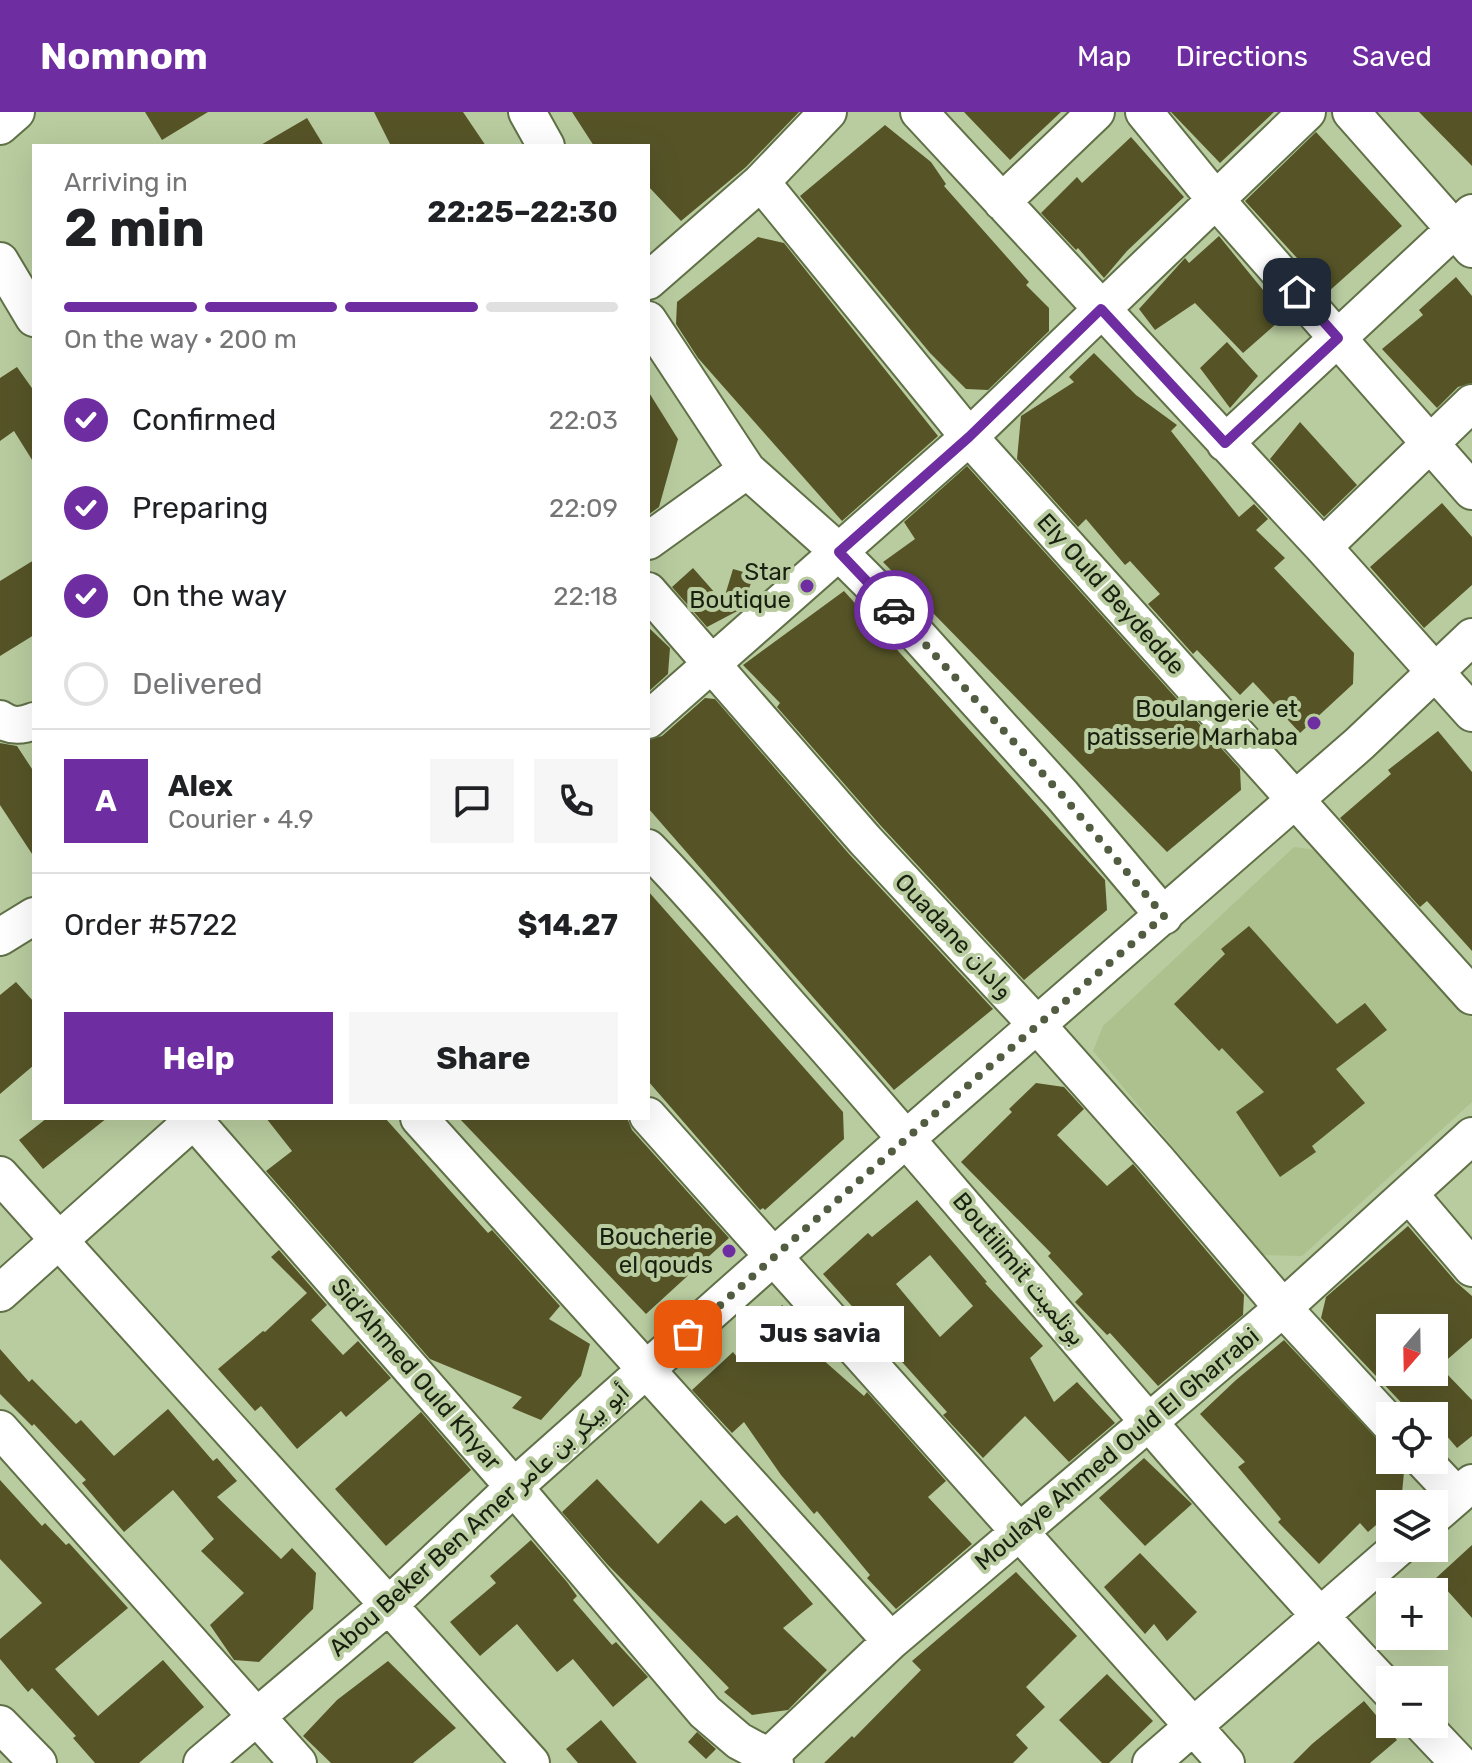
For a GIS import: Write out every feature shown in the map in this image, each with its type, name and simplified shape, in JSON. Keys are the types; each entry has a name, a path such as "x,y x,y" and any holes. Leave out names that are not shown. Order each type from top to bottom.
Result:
{"street":[{"path":"0,126 16,112"},
{"path":"527,112 545,144"},
{"path":"650,279 761,182 828,112"},
{"path":"919,112 1323,547 1472,713"},
{"path":"1002,202 1096,112"},
{"path":"1144,112 1215,199 1472,491"},
{"path":"650,718 969,437 1307,112"},
{"path":"1225,443 1338,338 1466,231 1351,112"},
{"name":"Ely Ould Beydedde","path":"761,182 969,437 1472,996"},
{"path":"0,261 32,315"},
{"path":"650,323 747,470 839,552 1062,795 1164,916"},
{"path":"1323,547 1472,403"},
{"path":"650,540 747,470"},
{"name":"Ouadane وادان","path":"650,593 865,840 1038,1026 1283,1308 1376,1409"},
{"name":"Abou Beker Ben Amer أبو بيكر بن عامر","path":"202,1763 390,1604 514,1487 907,1138 1295,800 1472,637"},
{"path":"0,719 14,725 32,722"},
{"name":"Boutilimit بوتلميت","path":"650,850 907,1138 1150,1423 1376,1676"},
{"path":"650,1118 1226,1763"},
{"path":"0,1293 193,1120"},
{"name":"Sid'Ahmed Ould Khyar","path":"195,1120 705,1712 769,1761"},
{"path":"421,1120 891,1641"},
{"name":"Moulaye Ahmed Ould El Gharrabi","path":"769,1761 891,1641 1283,1308 1472,1136"},
{"path":"0,1175 531,1763"},
{"path":"1409,1194 1472,1268"},
{"path":"0,1429 298,1763"},
{"path":"1434,1474 1454,1498"},
{"path":"1151,1763 1382,1562"},
{"path":"0,1724 38,1763"},
{"path":"1435,1738 1459,1763"}],"shaded area":[{"path":"1294,847 1322,851 1472,1018 1472,1102 1302,1256 1263,1255 1093,1051 1103,1026"}],"building":[{"path":"145,112 208,112 162,140"},
{"path":"374,112 463,112 485,144 390,144"},
{"path":"572,112 799,112 746,167 681,221 650,188 650,144 593,144"},
{"path":"964,112 1061,112 1010,160"},
{"path":"1171,112 1274,112 1220,163"},
{"path":"1419,112 1472,112 1472,166"},
{"path":"307,118 323,144 262,144"},
{"path":"885,125 931,162 946,184 944,186 1029,282 1026,285 1049,308 1049,331 988,390 966,389 930,353 800,196"},
{"path":"1316,132 1402,226 1328,292 1245,201"},
{"path":"1131,137 1184,197 1127,251 1104,278 1041,213 1077,177 1082,183"},
{"path":"1219,236 1284,317 1243,353 1195,303 1155,330 1139,309 1185,258 1189,263"},
{"path":"758,237 784,243 938,436 842,521 698,358 676,324 677,302"},
{"path":"1456,277 1472,296 1472,383 1458,387 1437,408 1382,349 1423,315 1419,310"},
{"path":"1227,342 1258,376 1230,408 1200,368"},
{"path":"1094,353 1136,395 1177,425 1171,431 1239,517 1254,504 1268,519 1256,530 1285,558 1274,568 1354,653 1353,684 1300,733 1253,682 1240,695 1197,650 1193,654 1148,604 1160,594 1130,561 1125,565 1086,519 1078,527 1017,459 1021,416 1074,382 1069,377"},
{"path":"17,367 32,388 32,460 14,431 0,441 0,378"},
{"path":"650,394 678,439 659,507 650,514"},
{"path":"1300,422 1357,485 1324,517 1270,459"},
{"path":"967,466 1240,769 1241,790 1167,852 883,562 915,539 904,522"},
{"path":"1442,503 1472,537 1472,585 1424,628 1370,567"},
{"path":"32,561 32,636 0,656 0,581"},
{"path":"693,568 723,602 733,569 754,575 747,594 755,598 745,607 707,627 672,587"},
{"path":"844,591 1105,880 1107,910 1024,980 881,826 777,707 780,703 743,665"},
{"path":"650,629 670,648 668,674 650,690"},
{"path":"705,698 715,699 849,854 993,1009 894,1090 650,810 650,739 662,736"},
{"path":"1438,731 1472,772 1472,951 1427,901 1420,907 1340,818 1391,774 1388,770"},
{"path":"0,743 17,746 32,769 32,854 0,805"},
{"path":"650,893 843,1112 844,1139 765,1210 760,1210 650,1083"},
{"path":"1249,926 1337,1024 1365,1003 1387,1030 1336,1069 1365,1103 1312,1146 1316,1152 1280,1177 1236,1112 1264,1092 1174,1004 1225,954 1221,949"},
{"path":"16,982 32,1000 32,1067 0,1094 0,995"},
{"path":"1036,1083 1064,1087 1084,1109 1057,1135 1107,1186 1133,1164 1244,1295 1243,1315 1158,1386 1110,1333 1107,1335 1075,1302 1083,1294 1048,1256 1051,1253 961,1162 1012,1112 1009,1109"},
{"path":"44,1120 104,1120 43,1169 19,1140"},
{"path":"268,1120 387,1120 488,1233 492,1230 560,1306 549,1319 590,1344 581,1376 541,1420 512,1408 522,1397 430,1359 266,1171 292,1151"},
{"path":"461,1120 628,1120 632,1130 729,1238 646,1314"},
{"path":"917,1200 985,1283 1043,1346 1030,1358 1054,1402 1077,1382 1115,1423 1069,1462 1025,1416 983,1458 943,1415 947,1412 823,1274 868,1233 872,1237","holes":["930,1255 973,1306 940,1337 896,1284"]},
{"path":"1408,1226 1472,1296 1472,1338 1448,1359 1448,1314 1376,1314 1376,1376 1321,1318 1326,1297"},
{"path":"279,1250 327,1305 311,1320 343,1355 358,1341 391,1378 346,1417 341,1411 297,1449 261,1406 255,1411 218,1369 307,1293 271,1257"},
{"path":"782,1305 788,1309 790,1307 829,1350 821,1358 864,1396 867,1392 946,1481 928,1497 972,1544 896,1609 867,1578 870,1575 817,1511 814,1514 781,1475 744,1422 732,1433 692,1390 733,1352 737,1357"},
{"path":"1284,1340 1376,1438 1376,1474 1404,1474 1402,1490 1376,1490 1376,1525 1368,1532 1360,1523 1319,1564 1278,1522 1281,1519 1238,1467 1245,1462 1200,1414"},
{"path":"0,1349 29,1382 32,1379 76,1424 81,1420 114,1456 168,1409 213,1461 217,1458 237,1481 217,1497 281,1559 292,1548 316,1573 313,1609 259,1662 234,1660 210,1625 244,1593 201,1551 214,1539 173,1490 124,1532 82,1483 86,1480 34,1424 32,1426 0,1394"},
{"path":"1448,1375 1472,1400 1472,1436 1457,1448 1448,1437 1448,1402 1401,1402 1386,1386 1448,1386"},
{"path":"421,1412 471,1470 386,1546 335,1489"},
{"path":"1144,1458 1192,1504 1145,1546 1099,1498"},
{"path":"597,1479 658,1544 701,1500 725,1524 737,1515 813,1604 783,1628 827,1670 788,1710 752,1715 724,1692 729,1688 607,1564 562,1512"},
{"path":"0,1480 42,1526 45,1523 66,1545 69,1543 128,1608 55,1669 98,1716 163,1660 204,1707 139,1763 95,1763 73,1738 76,1736 32,1688 28,1692 0,1659 0,1639 42,1603 0,1559"},
{"path":"531,1540 577,1596 573,1600 612,1645 616,1642 648,1677 613,1707 573,1659 557,1672 517,1624 480,1656 450,1622 496,1583 490,1576"},
{"path":"1472,1545 1472,1618 1448,1591 1448,1578 1436,1578"},
{"path":"1140,1553 1197,1612 1167,1641 1154,1624 1145,1634 1104,1587"},
{"path":"1016,1572 1077,1636 1026,1687 1045,1707 1016,1735 1028,1748 1013,1763 824,1763 852,1736 854,1738 921,1670 912,1661"},
{"path":"388,1661 456,1728 413,1763 331,1763 303,1736 337,1700"},
{"path":"1107,1674 1153,1721 1109,1763 1102,1763 1059,1720"},
{"path":"1364,1701 1376,1715 1376,1738 1397,1740 1370,1763 1293,1763"},
{"path":"601,1720 637,1763 578,1763 566,1749"},
{"path":"697,1732 716,1749 706,1759 688,1742"}],"way so far":[{"path":"688,1334 907,1138 1164,916 1062,795 894,610"}],"place":[{"name":"Star Boutique","path":"807,586"},
{"name":"Boulangerie et patisserie Marhaba","path":"1314,723"},
{"name":"Boucherie el qouds","path":"729,1251"},
{"name":"Jus savia","path":"688,1334"}],"route":[{"path":"894,610 839,552 969,437 1101,309 1225,443 1338,338 1297,292"}]}
